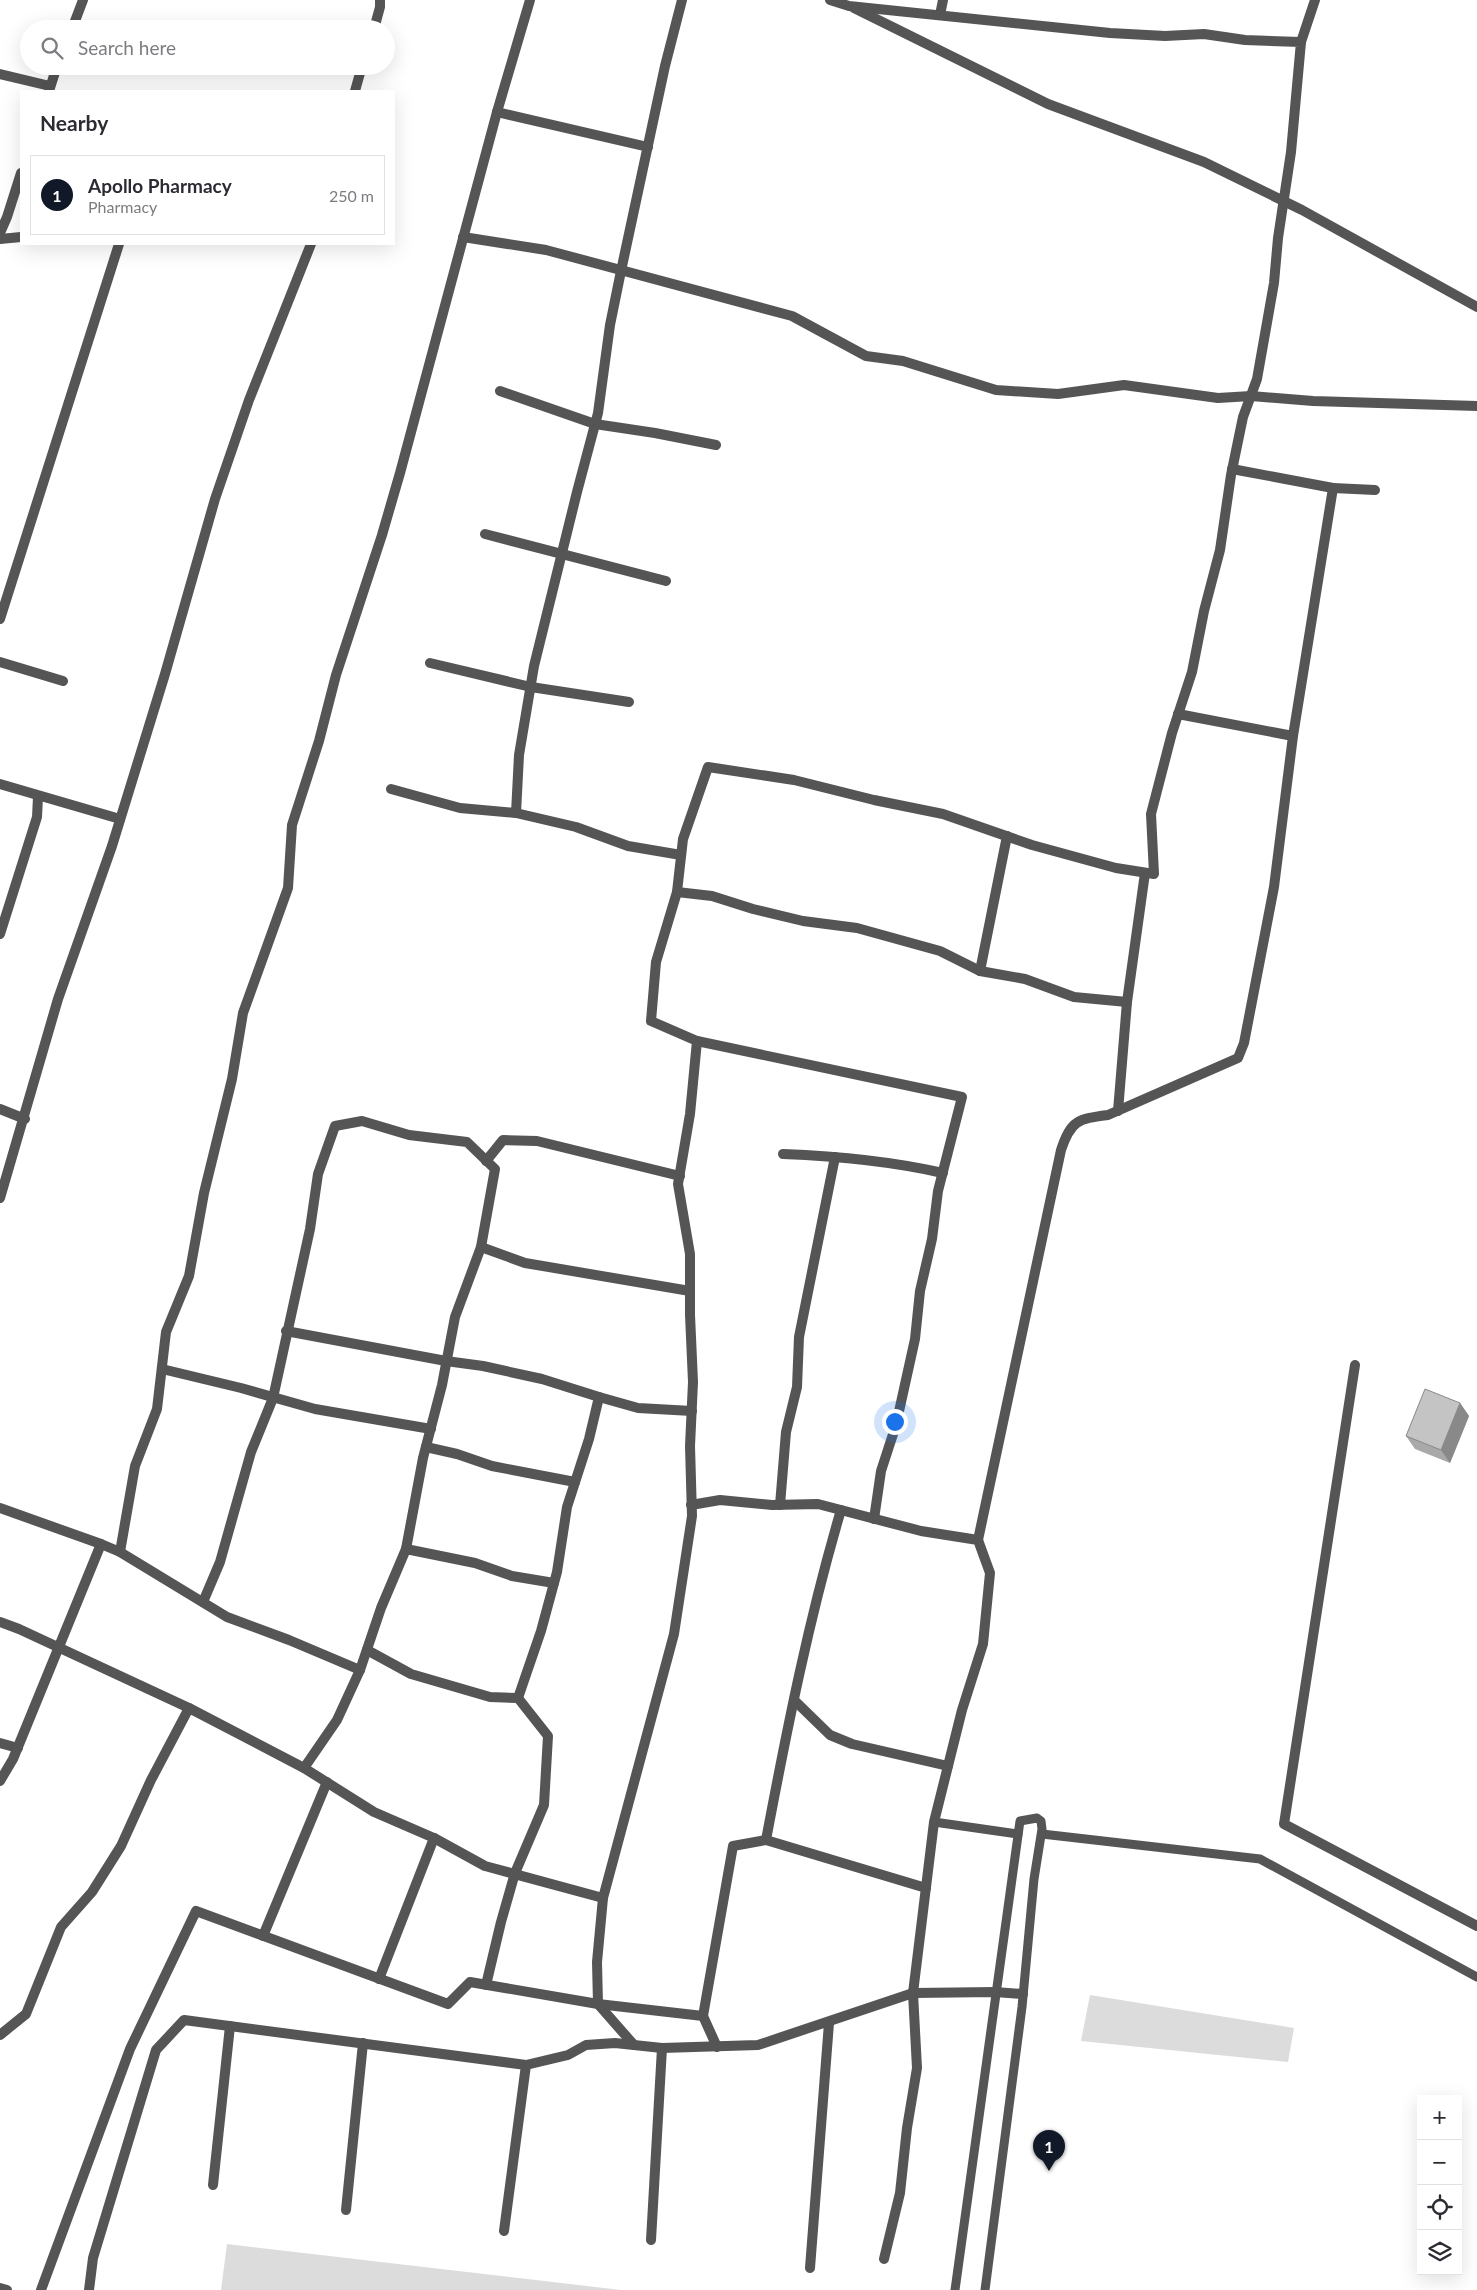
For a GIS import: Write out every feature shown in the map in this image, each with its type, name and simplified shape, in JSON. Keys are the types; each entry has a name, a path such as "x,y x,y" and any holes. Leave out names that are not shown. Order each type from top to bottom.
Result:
{"street":[{"path":"75,20 83,0"},
{"path":"376,20 380,0"},
{"path":"120,1552 135,1466 157,1409 166,1332 189,1276 204,1192 232,1079 243,1013 288,888 292,825 319,741 336,675 392,499 496,112 530,0"},
{"path":"516,813 519,755 531,686 561,554 595,424 610,325 621,271 665,66 682,0"},
{"path":"830,0 849,6 1048,104 1204,162 1284,201 1477,307"},
{"path":"940,16 943,0"},
{"path":"874,1519 882,1471 896,1425 913,1349 920,1291 932,1239 938,1191 962,1096 697,1041 651,1022 656,962 676,892 683,839 708,767 794,780 874,800 943,814 1006,836 1116,868 1154,874 1151,814 1178,714 1192,672 1204,611 1220,550 1232,469 1243,417 1257,379 1274,283 1291,152 1301,42 1315,0"},
{"path":"849,6 1110,33 1165,36 1204,34 1244,40 1301,42"},
{"path":"0,74 49,89 54,75"},
{"path":"355,90 359,75"},
{"path":"496,112 648,147"},
{"path":"0,233 20,176"},
{"path":"463,236 546,250 792,316 866,356 903,361 996,390 1058,394 1124,385 1218,398 1251,396 1342,403 1477,406"},
{"path":"0,239 20,237"},
{"path":"0,619 119,245"},
{"path":"0,1198 58,999 120,820 174,646 215,499 249,400 311,245"},
{"path":"500,391 595,424 716,445"},
{"path":"1232,469 1333,488 1374,490"},
{"path":"884,2259 900,2193 907,2128 917,2068 913,1994 934,1822 962,1710 983,1644 990,1573 978,1540 1061,1150 1068,1129 1086,1118 1108,1115 1238,1058 1244,1044 1274,887 1293,736 1333,488"},
{"path":"485,534 666,581"},
{"path":"0,662 63,681"},
{"path":"430,663 531,686 629,702"},
{"path":"1178,714 1293,736"},
{"path":"0,784 120,820"},
{"path":"391,789 460,808 516,813 576,827 628,846 681,854"},
{"path":"0,934 37,817 38,796"},
{"path":"980,971 1006,836"},
{"path":"1118,1111 1127,1002 1145,873"},
{"path":"676,892 712,896 753,909 803,921 857,928 940,951 980,971 1025,979 1074,997 1127,1002"},
{"path":"634,2045 598,2004 597,1962 603,1898 674,1634 685,1573 691,1505 690,1446 693,1382 690,1254 678,1184 690,1114 697,1041"},
{"path":"0,1108 24,1119"},
{"path":"203,1602 220,1562 251,1452 273,1398 286,1331 310,1229 318,1174 335,1126 362,1121 409,1135 467,1142 494,1169 481,1247 455,1317 426,1447 406,1549 381,1608 360,1670 337,1720 304,1768"},
{"path":"486,1161 503,1140 537,1141 680,1176"},
{"path":"783,1154 835,1157 908,1165 943,1173"},
{"path":"780,1505 786,1432 797,1387 800,1338 835,1157"},
{"path":"481,1247 525,1263 690,1290"},
{"path":"286,1331 446,1362 483,1366 542,1379 638,1408 692,1411"},
{"path":"1354,1365 1284,1824 1477,1926"},
{"path":"162,1369 241,1388 315,1409 430,1429"},
{"path":"518,1698 541,1631 554,1584 567,1507 589,1439 599,1397"},
{"path":"426,1447 457,1454 492,1466 575,1482"},
{"path":"691,1505 720,1500 780,1505 818,1504 921,1531 978,1540"},
{"path":"0,1508 120,1552 227,1617 289,1640 360,1670"},
{"path":"766,1840 794,1700 824,1567 841,1510"},
{"path":"0,1781 18,1748 100,1544"},
{"path":"406,1549 475,1563 512,1576 554,1584"},
{"path":"0,1622 60,1647 189,1708 304,1768 374,1812 434,1838 485,1866 603,1898"},
{"path":"367,1650 411,1674 490,1697 518,1698 548,1736 544,1805 515,1874 486,1985"},
{"path":"794,1700 830,1735 837,1738 852,1744 948,1766"},
{"path":"0,2035 26,2014 61,1927 92,1892 121,1846 151,1780 189,1708"},
{"path":"0,1742 18,1748"},
{"path":"263,1936 327,1782"},
{"path":"379,1979 434,1838"},
{"path":"717,2046 703,2016 733,1846 766,1840 926,1888"},
{"path":"41,2290 130,2049 196,1911 448,2004 470,1982 598,2004 703,2016"},
{"path":"90,2290 93,2258 156,2050 184,2020 526,2065 568,2055 586,2045 615,2043 662,2048 758,2046 913,1994 995,1992 1023,1994"},
{"path":"810,2268 829,2023"},
{"path":"213,2185 230,2026"},
{"path":"346,2210 363,2043"},
{"path":"651,2240 662,2048"},
{"path":"504,2231 526,2065"},
{"path":"0,2288 7,2290"}],"lane":[{"path":"956,2290 995,1992 1020,1821 1037,1818 1041,1821 1042,1834 1034,1879 1023,1994 985,2290"},
{"path":"934,1822 1018,1834"},
{"path":"1042,1834 1260,1859 1477,1977"}],"shaded area":[{"path":"1090,1995 1294,2028 1288,2062 1081,2041"},
{"path":"227,2244 621,2290 221,2290"}],"building":[{"path":"1425,1389 1460,1403 1441,1450 1406,1436"}],"place":[{"name":"Apollo Pharmacy","path":"1049,2171"}]}
